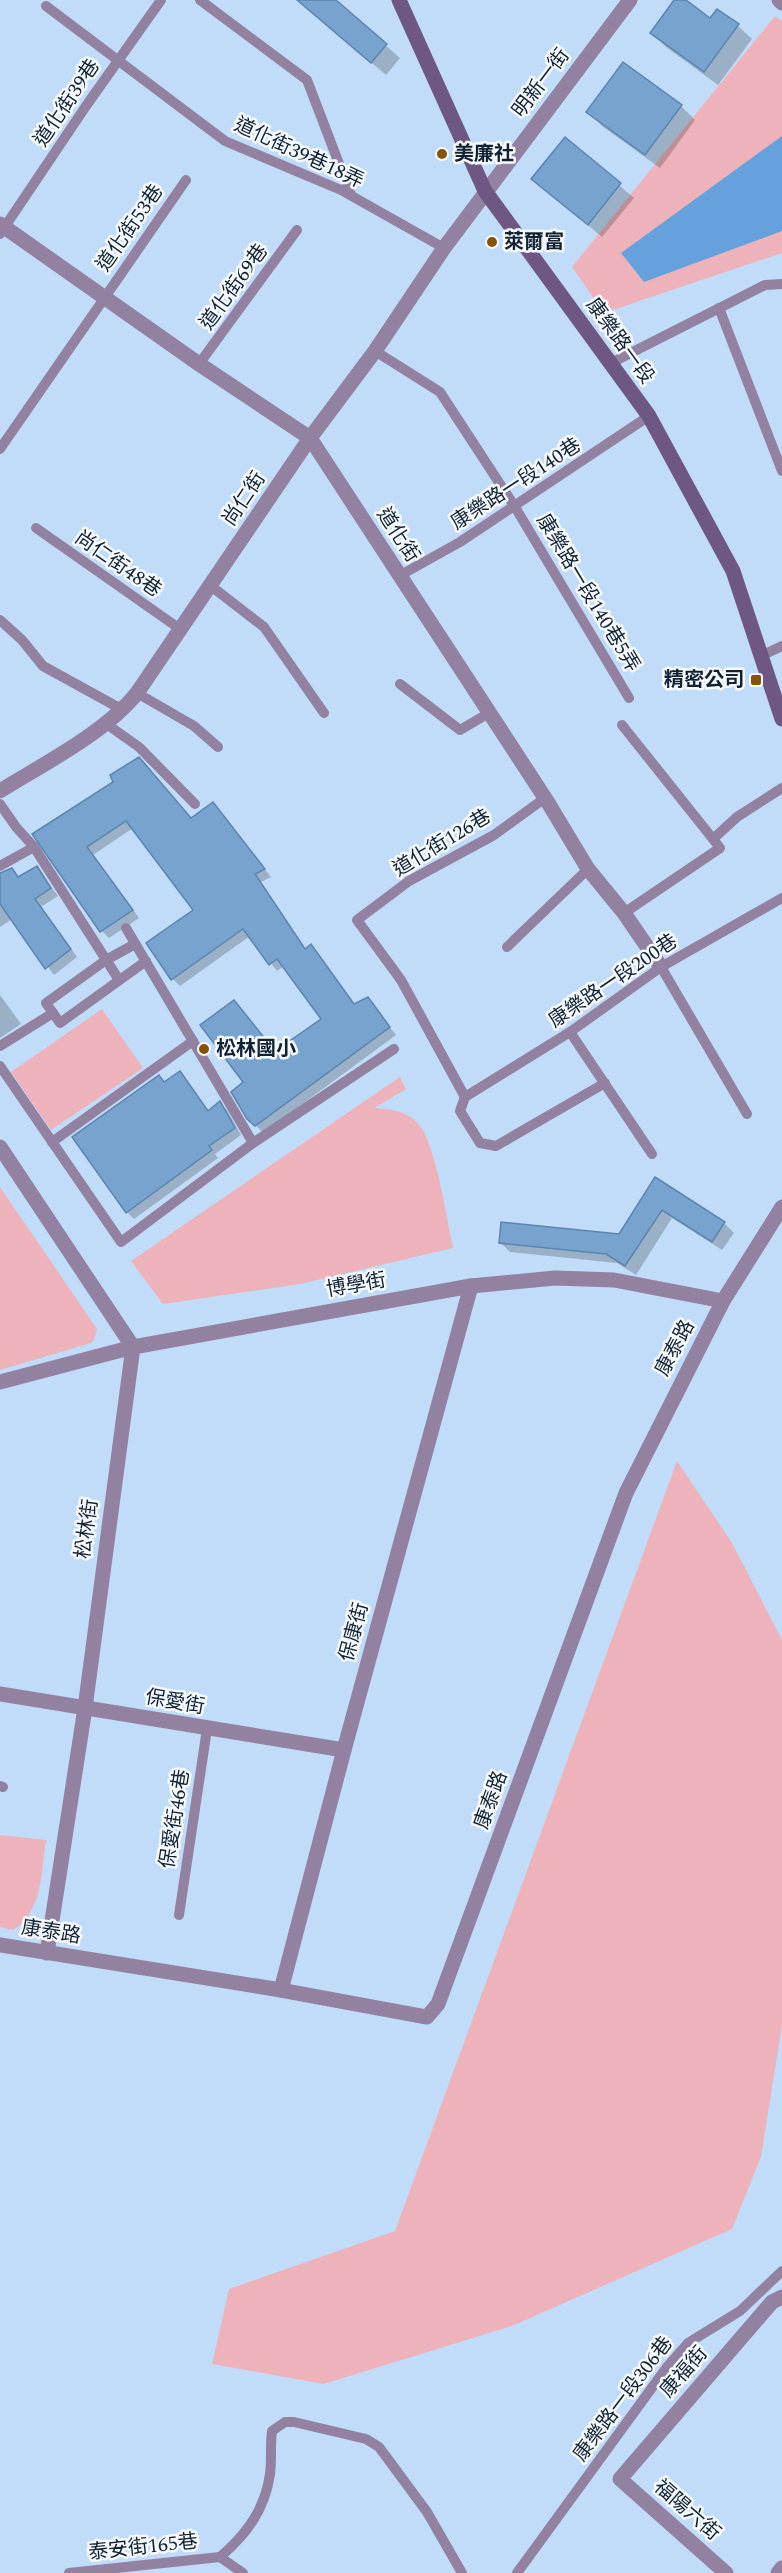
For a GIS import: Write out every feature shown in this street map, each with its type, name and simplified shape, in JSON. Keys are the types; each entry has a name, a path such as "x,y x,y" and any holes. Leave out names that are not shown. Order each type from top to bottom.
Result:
{"street":[{"name":"康樂路一段","path":"399,0 485,191 649,417 733,571 763,655 782,719"},
{"name":"明新一街","path":"485,191 630,0"},
{"name":"尚仁街","path":"0,791 105,723 123,710 137,693 310,438 375,351 485,191"},
{"name":"道化街","path":"2,228 310,438 545,798 588,869 624,913 661,967"},
{"path":"0,1148 133,1347"},
{"name":"康泰路","path":"0,1945 280,1990 427,2017 438,2004 626,1493 723,1301 782,1208"},
{"name":"博學街","path":"0,1382 133,1347 471,1286 555,1278 614,1280 723,1301"},
{"name":"保康街","path":"280,1990 471,1286"},
{"name":"松林街","path":"47,1953 85,1708 133,1347"},
{"name":"保愛街","path":"0,1694 344,1750"},
{"name":"康福街","path":"620,2479 772,2302 782,2297"},
{"name":"福陽六街","path":"620,2479 726,2573"},
{"path":"778,2573 782,2568"}],"lane":[{"name":"道化街39巷","path":"2,228 161,0"},
{"path":"200,0 308,80 351,195"},
{"name":"道化街39巷18弄","path":"46,6 225,141 351,195 444,248"},
{"name":"道化街53巷","path":"0,449 186,180"},
{"name":"道化街69巷","path":"199,364 297,231"},
{"path":"611,363 765,285 782,284"},
{"path":"719,309 782,471"},
{"name":"康樂路一段140巷5弄","path":"375,351 440,393 515,507 629,698"},
{"name":"康樂路一段140巷","path":"399,576 460,542 649,417"},
{"name":"尚仁街48巷","path":"36,528 180,629"},
{"path":"211,586 264,627 324,713"},
{"path":"0,620 22,640 44,666 123,710"},
{"path":"763,655 782,646"},
{"path":"400,684 460,730 489,712"},
{"path":"137,693 194,726 218,747"},
{"path":"105,723 139,747 195,804"},
{"path":"622,724 720,848 624,913"},
{"path":"713,839 737,817 782,788"},
{"name":"道化街126巷","path":"465,1097 401,980 357,920 409,881 494,834 545,798"},
{"path":"0,804 16,827 34,846 119,980"},
{"path":"0,866 34,846"},
{"path":"507,948 588,869"},
{"name":"康樂路一段200巷","path":"465,1097 570,1032 661,967 782,898"},
{"path":"126,928 253,1143"},
{"path":"135,944 106,960 46,1002 53,1013 60,1023 146,961"},
{"path":"661,967 747,1114"},
{"path":"0,1046 53,1013"},
{"path":"570,1032 652,1154"},
{"path":"52,1142 193,1041"},
{"path":"0,1066 121,1242 253,1143 394,1049"},
{"path":"465,1097 460,1111 480,1143 496,1146 605,1083"},
{"name":"保愛街46巷","path":"179,1915 207,1729"},
{"name":"康樂路一段306巷","path":"517,2573 667,2367 688,2343 740,2311 782,2271"},
{"path":"243,2573 220,2557 250,2526 264,2503 270,2473 272,2431 285,2422 294,2422 366,2439 379,2447 427,2512 462,2573"},
{"name":"泰安街165巷","path":"69,2573 220,2557"}],"shaded area":[{"path":"775,16 782,21 782,253 604,313 572,267"},
{"path":"102,1009 143,1068 51,1130 11,1072"},
{"path":"400,1077 406,1089 374,1108 405,1114 416,1121 426,1136 436,1166 453,1248 300,1284 163,1304 131,1261"},
{"path":"0,1187 97,1329 91,1343 0,1370"},
{"path":"677,1461 732,1543 782,1640 782,2025 761,2157 732,2229 512,2326 324,2384 212,2364 229,2289 395,2231"},
{"path":"0,1835 46,1840 39,1890 35,1902 23,1922 13,1930 0,1927"}],"water":[{"path":"782,136 782,231 644,282 621,253"}],"building":[{"path":"297,0 336,0 387,44 371,63"},
{"path":"674,0 686,0 710,18 717,9 739,24 704,72 650,33"},
{"path":"623,62 682,105 645,155 586,112"},
{"path":"565,137 621,183 588,225 531,179"},
{"path":"139,757 191,818 213,802 265,869 255,874 305,949 311,944 354,1004 368,997 390,1027 255,1126 247,1119 231,1092 243,1082 200,1025 234,1000 275,1051 321,1019 277,959 269,965 243,929 171,980 146,943 193,910 126,821 87,847 133,910 100,932 32,834 113,782 110,775"},
{"path":"37,866 51,888 35,899 71,949 45,969 0,904 0,873 12,868 18,877"},
{"path":"180,1071 208,1111 220,1101 235,1128 209,1146 212,1150 126,1213 72,1137 159,1075 164,1082"},
{"path":"655,1177 725,1222 712,1242 662,1210 625,1266 606,1254 499,1243 501,1222 619,1234"}],"place":[{"name":"美廉社","path":"442,154"},
{"name":"萊爾富","path":"492,242"},
{"name":"精密公司","path":"756,680"},
{"name":"松林國小","path":"204,1049"}]}
